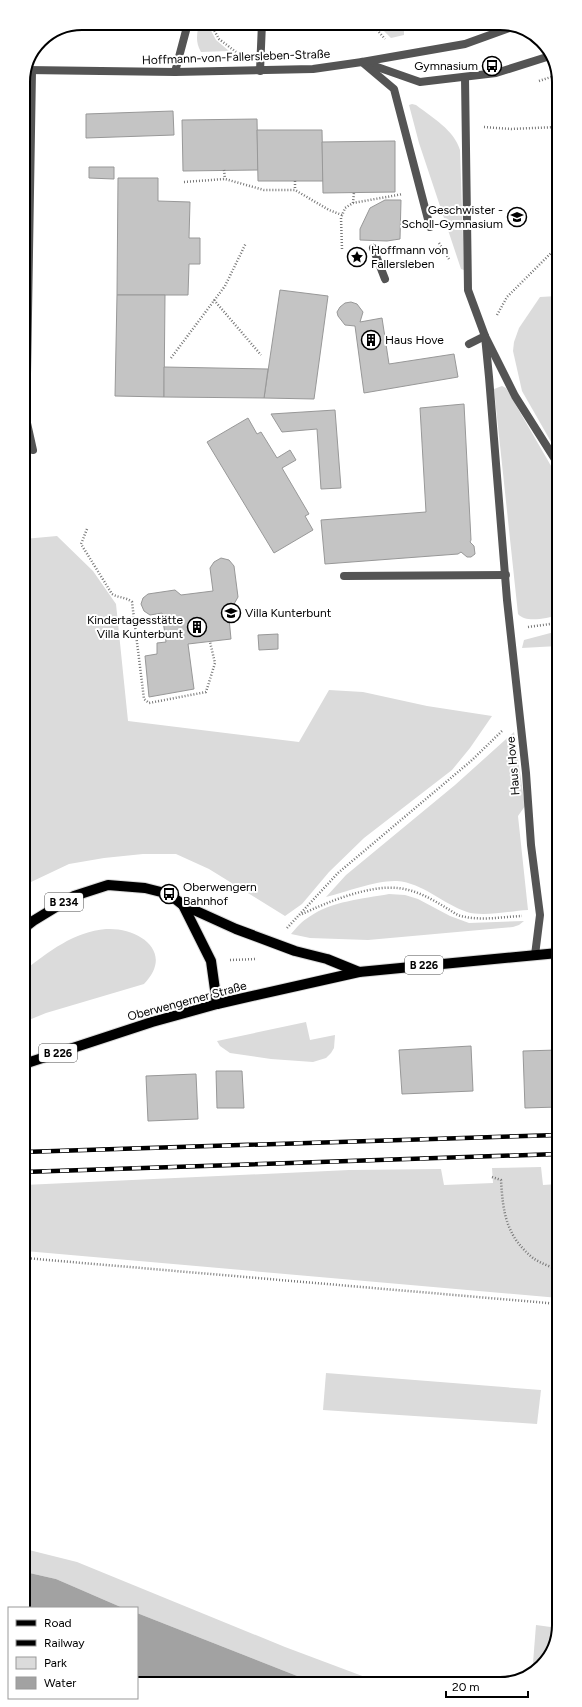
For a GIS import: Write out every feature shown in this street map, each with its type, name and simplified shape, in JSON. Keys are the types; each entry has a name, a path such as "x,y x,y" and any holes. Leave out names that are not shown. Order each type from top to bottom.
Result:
{"main road":[{"name":"B 234","path":"30,923 74,896 108,885 145,888 169,894 183,905 211,961 217,1004"},
{"path":"183,905 236,929 277,945 327,959 359,972"},
{"name":"B 226","path":"359,972 552,954"},
{"name":"Oberwengerner Straße","path":"30,1062 152,1022 217,1004 359,972"}],"street":[{"path":"175,72 186,30"},
{"path":"260,71 262,30"},
{"name":"Hoffmann-von-Fallersleben-Straße","path":"31,71 175,72 313,69 465,44 504,30"},
{"path":"362,62 420,82 465,78 496,73 546,57"},
{"path":"362,62 394,89 430,227"},
{"name":"Haus Hove","path":"465,78 468,290 484,336 531,845 540,915 535,955"},
{"path":"373,248 385,278"},
{"path":"468,344 484,336 515,396 552,455"},
{"path":"30,433 33,450"},
{"path":"344,576 506,575"}],"path":[{"path":"214,30 219,39 230,48 246,57 260,71"},
{"path":"466,125 511,129 552,127"},
{"path":"224,170 225,179"},
{"path":"184,182 225,179 264,190 295,190 329,210 342,215"},
{"path":"295,181 295,190"},
{"path":"353,203 354,192"},
{"path":"342,249 341,218 345,208 353,203 398,194 422,193"},
{"path":"171,358 225,286 246,243"},
{"path":"484,336 507,297 552,252"},
{"path":"214,300 261,355"},
{"path":"86,529 81,544 112,594 128,598 132,602 144,699 149,703 206,692 215,663 210,642"},
{"path":"512,629 552,624"},
{"path":"211,961 251,958 270,960 286,929 338,873 471,762 520,714"},
{"path":"300,915 338,898 373,890 396,888 413,891 423,895 460,916 484,918 540,915"},
{"path":"492,1177 501,1180 503,1207 511,1234 534,1259 552,1267"},
{"path":"30,1259 552,1303"}],"green space":[{"path":"198,30 211,30 216,40 229,51 201,52 197,41"},
{"path":"383,30 408,30 404,31 404,35 391,38"},
{"path":"409,105 416,105 448,130 453,136 460,150 464,270 461,269 419,143"},
{"path":"552,296 552,444 522,391 513,351 514,342 519,328 540,297"},
{"path":"502,386 506,388 552,468 552,617 526,619 518,614 494,389"},
{"path":"57,536 93,571 116,604 128,721 299,742 329,690 363,692 427,706 492,716 470,748 452,770 364,838 329,872 302,904 285,916 209,869 176,854 143,854 104,858 69,864 30,883 30,538"},
{"path":"552,633 552,646 522,648 524,640"},
{"path":"514,732 525,806 518,816 528,910 489,914 467,912 416,886 397,881 371,884 326,897 346,875 455,785"},
{"path":"389,894 405,895 418,899 450,916 469,923 524,921 513,927 368,940 310,938 291,934 306,919 327,907 348,901"},
{"path":"118,929 141,937 149,944 154,952 156,962 153,972 144,984 46,1013 30,1020 30,966 62,944 73,938 94,931"},
{"path":"306,1022 310,1040 335,1035 334,1048 326,1058 313,1062 271,1059 230,1053 220,1046 217,1041"},
{"path":"541,1167 543,1185 552,1184 552,1297 30,1251 30,1185 349,1170 441,1169 444,1185 493,1183 492,1168"},
{"path":"326,1373 541,1390 537,1424 323,1410"},
{"path":"30,1550 77,1562 285,1647 365,1677 300,1677 138,1613 138,1607 121,1607 56,1579 30,1573"},
{"path":"536,1625 552,1627 547,1648 537,1662 533,1663"}],"water":[{"path":"30,1573 56,1579 121,1607 30,1607"},
{"path":"138,1613 300,1677 138,1677"}],"building":[{"path":"173,111 174,135 86,138 86,114"},
{"path":"257,119 258,170 183,171 182,120"},
{"path":"257,130 322,130 323,181 258,181"},
{"path":"395,141 395,192 323,193 322,142"},
{"path":"89,167 114,167 114,179 89,178"},
{"path":"118,178 158,178 158,201 190,202 189,238 200,238 200,264 189,264 188,295 117,295"},
{"path":"385,200 401,200 400,239 387,241 360,240 360,229 370,208"},
{"path":"280,290 328,296 314,399 264,398"},
{"path":"117,295 165,295 164,397 115,396"},
{"name":"Haus Hove","path":"351,302 357,304 363,312 360,322 382,318 389,364 454,354 458,377 364,393 355,326 345,325 338,316 337,312 345,303"},
{"path":"164,367 268,369 264,398 164,397"},
{"path":"464,404 470,542 474,546 475,554 471,557 467,557 461,552 458,554 325,564 321,520 426,512 420,408"},
{"path":"335,410 341,488 321,489 317,429 282,432 271,414"},
{"path":"248,418 257,434 261,432 277,458 290,450 296,460 282,468 309,514 305,516 313,530 274,553 207,442"},
{"name":"Kindertagesstätte Villa Kunterbunt","path":"221,558 229,560 234,566 238,597 234,604 228,608 231,639 188,644 194,689 149,697 145,656 157,654 157,643 166,642 162,613 150,615 144,611 141,604 143,598 148,594 175,590 181,595 213,591 210,568 214,562"},
{"path":"278,634 278,649 259,650 258,635"},
{"path":"471,1046 473,1091 402,1094 399,1050"},
{"path":"552,1050 552,1107 525,1108 523,1051"},
{"path":"216,1071 242,1071 244,1108 217,1108"},
{"path":"196,1074 198,1119 148,1121 146,1076"}],"railway":[{"path":"30,1152 552,1135"},
{"path":"30,1172 552,1154"}],"place":[{"name":"Gymnasium","path":"492,66"},
{"name":"Geschwister - Scholl-Gymnasium","path":"517,217"},
{"name":"Hoffmann von Fallersleben","path":"357,257"},
{"name":"Haus Hove","path":"371,340"},
{"name":"Villa Kunterbunt","path":"231,613"},
{"name":"Kindertagesstätte Villa Kunterbunt","path":"197,627"},
{"name":"Oberwengern Bahnhof","path":"169,894"}]}
